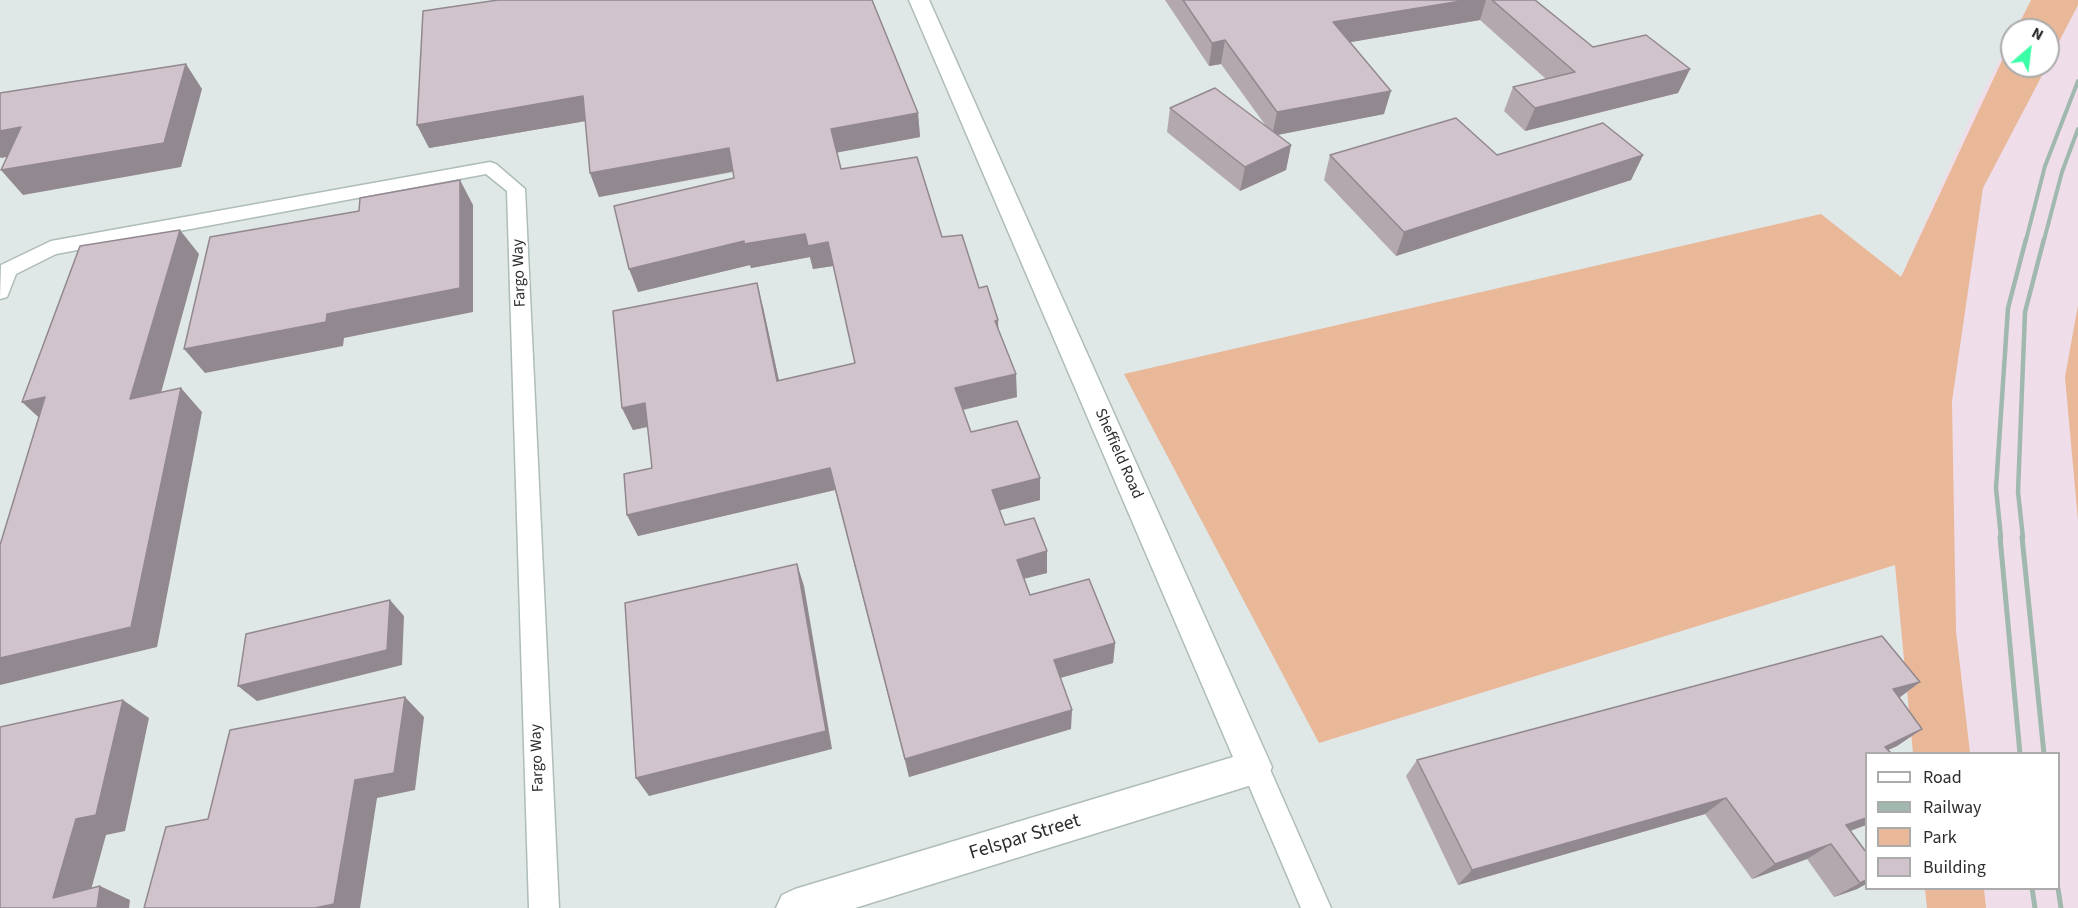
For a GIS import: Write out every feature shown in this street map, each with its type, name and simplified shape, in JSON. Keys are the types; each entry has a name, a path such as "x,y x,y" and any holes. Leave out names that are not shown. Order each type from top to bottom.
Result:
{"street":[{"name":"Sheffield Road","path":"919,0 1316,908"},
{"name":"Fargo Way","path":"0,292 8,270 51,248 490,168 516,189 544,908"},
{"name":"Felspar Street","path":"795,908 1255,767"}],"shaded area":[{"path":"0,0 2031,0 2021,18 2000,18 2000,59 1977,103 1901,277 1319,743 1895,565 1913,752 1865,752 1865,890 1925,890 1927,908 0,908"}],"green space":[{"path":"2031,0 2078,0 2078,5 2060,40 2060,18 2022,18"},
{"path":"2000,65 2000,78 2041,78 1983,188 1952,401 1956,631 1970,752 1913,752 1895,565 1319,743 1124,374 1821,214 1901,277"},
{"path":"2078,305 2078,521 2065,377"},
{"path":"1925,890 1984,890 1986,908 1927,908"}],"building":[{"path":"498,0 872,0 918,113 831,129 841,169 917,157 942,237 962,235 979,288 987,286 998,320 995,321 1016,374 955,388 971,432 1017,421 1040,478 992,490 1005,525 1034,518 1047,551 1017,560 1030,595 1089,579 1115,643 1054,660 1072,710 905,759 830,468 627,515 624,474 652,468 645,403 622,408 613,311 757,283 777,381 855,363 828,242 808,246 805,234 744,244 744,241 629,269 614,206 734,178 729,148 590,173 583,96 417,125 423,11"},
{"path":"1183,0 1467,0 1333,22 1391,91 1277,112 1225,40 1212,43"},
{"path":"1492,0 1535,0 1593,47 1646,35 1690,69 1535,108 1513,87 1575,72"},
{"path":"186,64 164,143 1,170 21,127 0,131 0,93"},
{"path":"1215,88 1291,145 1245,167 1170,108"},
{"path":"1456,118 1497,155 1603,123 1643,155 1404,232 1330,155"},
{"path":"460,180 460,288 327,314 326,322 184,349 210,237 359,211 360,198"},
{"path":"180,230 130,399 181,388 131,627 0,658 0,545 45,397 22,402 80,246"},
{"path":"797,564 826,731 636,778 625,603"},
{"path":"390,600 387,650 238,686 246,634"},
{"path":"1882,636 1920,682 1893,689 1922,729 1885,747 1890,752 1865,752 1865,818 1846,825 1865,851 1865,880 1860,883 1831,844 1775,864 1726,798 1472,870 1417,760"},
{"path":"405,697 394,773 355,780 334,904 315,908 144,908 166,827 208,819 230,730"},
{"path":"123,700 96,815 76,819 53,898 100,886 97,908 0,908 0,727"}],"railway":[{"path":"2026,240 2045,166 2078,81"},
{"path":"2044,240 2062,172 2078,129"},
{"path":"2001,538 1996,488 2008,308 2026,239"},
{"path":"2023,538 2018,492 2025,312 2044,239"},
{"path":"2000,537 2020,752"},
{"path":"2022,537 2044,752"},
{"path":"2032,890 2035,908"},
{"path":"2058,890 2061,908"}]}
